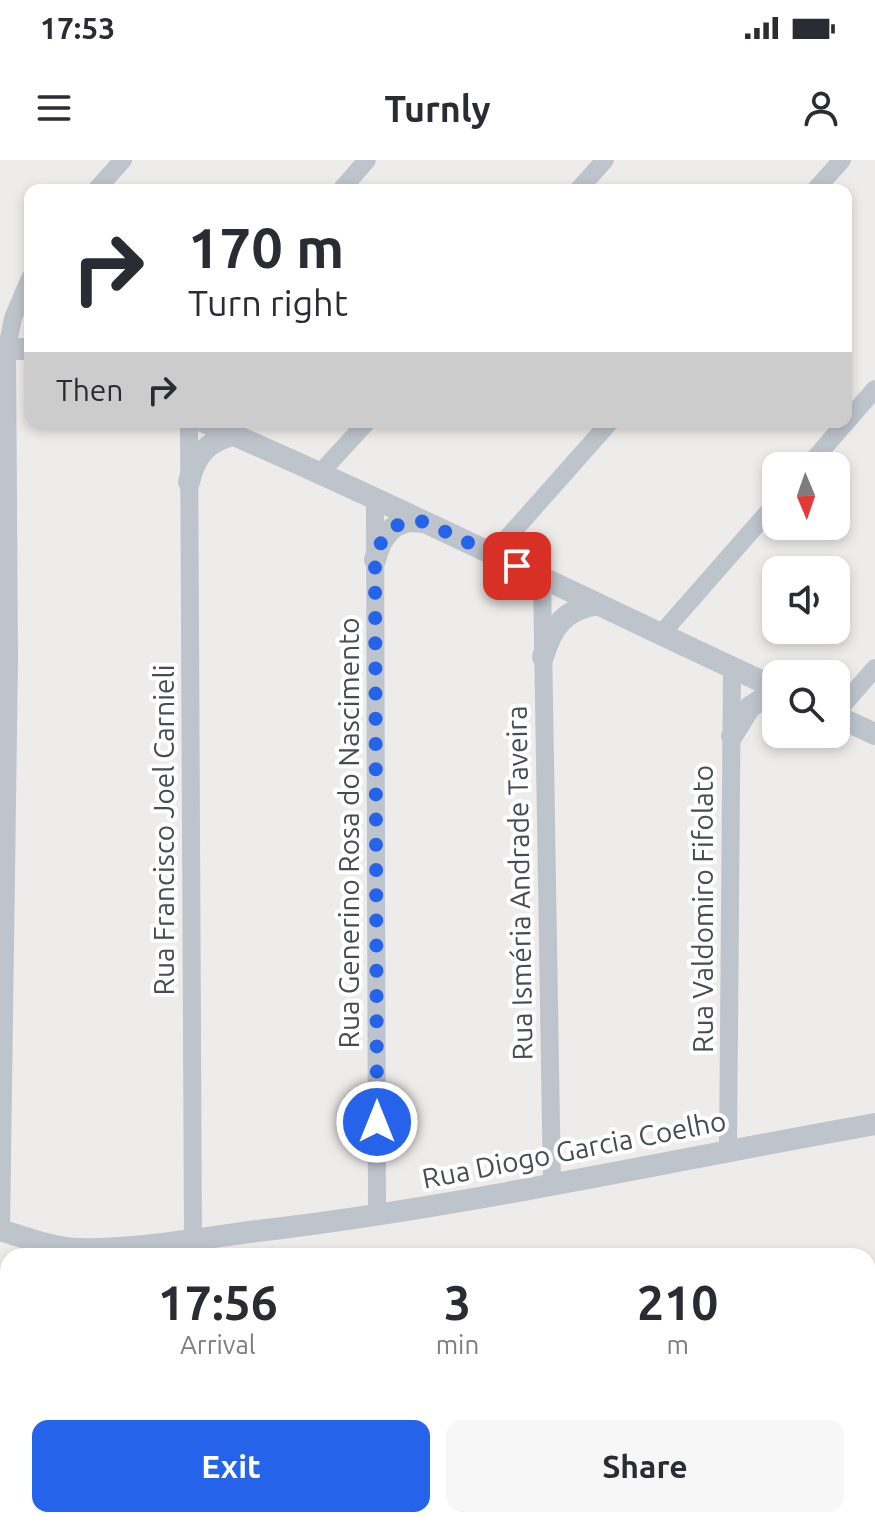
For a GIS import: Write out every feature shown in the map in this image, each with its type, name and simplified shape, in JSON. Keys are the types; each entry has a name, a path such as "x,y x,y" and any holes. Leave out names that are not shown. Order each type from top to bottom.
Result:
{"street":[{"path":"101,184 123,160"},
{"path":"346,184 367,160"},
{"path":"583,184 605,160"},
{"path":"820,184 842,160"},
{"path":"0,1230 4,348 24,292"},
{"path":"4,348 24,349"},
{"path":"852,415 875,389"},
{"name":"Rua Francisco Joel Carnieli","path":"189,428 193,1239"},
{"path":"218,428 321,472 762,682"},
{"path":"321,472 361,428"},
{"path":"493,554 605,428"},
{"path":"820,452 841,428"},
{"path":"189,482 193,465 203,450 218,440 235,435"},
{"name":"Rua Generino Rosa do Nascimento","path":"375,499 377,1216"},
{"path":"662,633 762,519"},
{"path":"375,560 379,543 390,529 407,522 425,522"},
{"name":"Rua Isméria Andrade Taveira","path":"542,579 552,1186"},
{"path":"543,657 549,637 561,620 578,609 598,604"},
{"name":"Rua Valdomiro Fifolato","path":"728,1150 732,668"},
{"path":"850,697 875,668"},
{"path":"732,736 750,707 762,699"},
{"path":"850,721 875,734"},
{"name":"Rua Diogo Garcia Coelho","path":"116,1248 377,1216 875,1124"},
{"name":"Rua Diogo Garcia Coelho","path":"0,1230 69,1248"}],"route":[{"path":"377,1122 375,560 379,543 398,524 425,522 517,566"}]}
